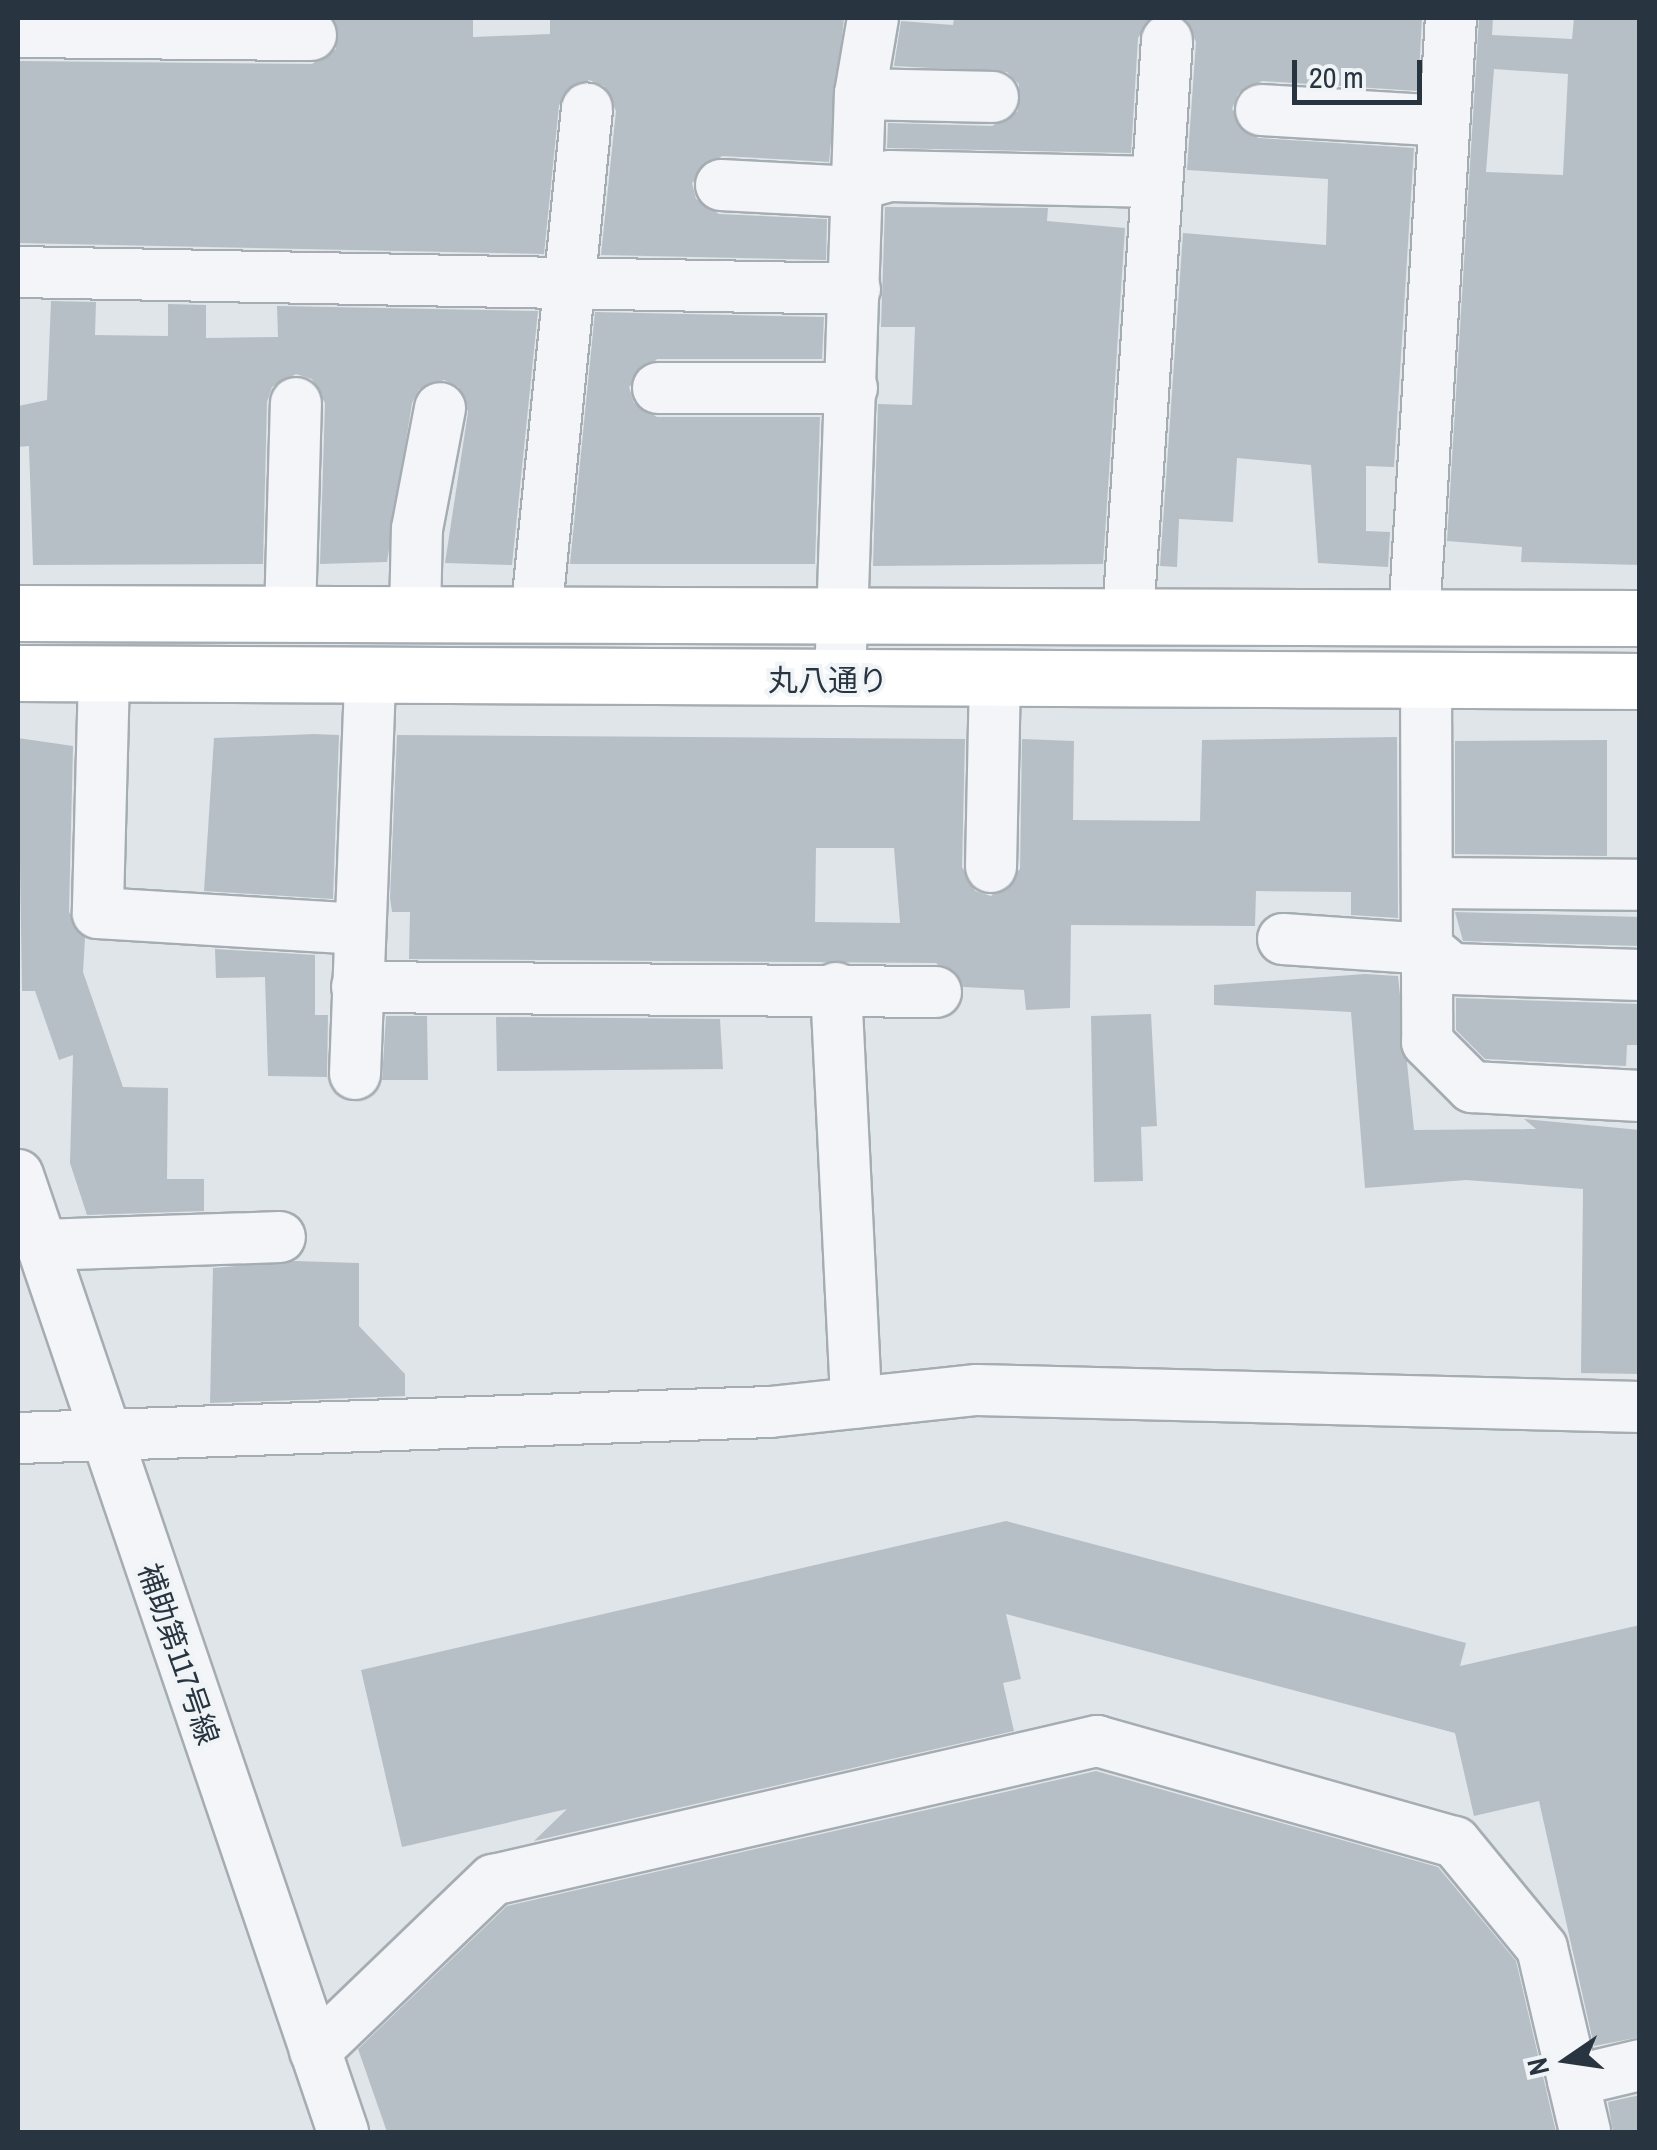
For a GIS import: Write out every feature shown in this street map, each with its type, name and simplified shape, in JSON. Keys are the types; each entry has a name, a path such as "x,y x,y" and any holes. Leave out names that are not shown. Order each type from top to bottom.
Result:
{"main road":[{"path":"18,613 1640,618"},
{"name":"丸八通り","path":"18,674 370,681 1640,681"}],"street":[{"path":"840,680 860,94 872,18"},
{"path":"1414,616 1451,18"},
{"path":"18,32 312,35"},
{"path":"1128,616 1154,182 1167,40"},
{"path":"860,94 993,97"},
{"path":"536,616 587,109"},
{"path":"1261,110 1444,121"},
{"path":"721,185 835,191 857,183 1154,182"},
{"path":"18,272 854,289"},
{"path":"658,388 852,388"},
{"path":"290,615 296,402"},
{"path":"415,615 417,529 440,408"},
{"path":"104,676 98,912 360,929"},
{"path":"991,867 995,680"},
{"path":"1426,680 1427,1042 1472,1086 1640,1096"},
{"path":"355,1074 370,681"},
{"path":"1428,883 1640,885"},
{"path":"1283,938 1428,949 1452,969 1640,974"},
{"path":"357,987 836,988 936,992"},
{"path":"836,988 856,1403"},
{"name":"補助第117号線","path":"18,1175 342,2132"},
{"path":"41,1245 280,1237"},
{"path":"18,1438 856,1403 976,1390 1640,1408"},
{"path":"315,2051 493,1880 1097,1741 1455,1842 1542,1948 1585,2132"},
{"path":"1573,2081 1640,2065"}],"building":[{"path":"333,18 473,18 473,37 550,34 550,18 844,18 829,162 722,156 692,183 696,199 719,214 827,219 826,260 601,255 616,111 604,86 589,80 559,105 544,254 18,243 18,61 312,64 336,49"},
{"path":"954,18 1150,18 1138,38 1131,153 887,148 888,123 992,126 1018,111 1019,84 1007,72 894,66 901,21 953,25"},
{"path":"1184,18 1422,18 1418,91 1262,81 1238,93 1232,109 1258,138 1414,148 1394,467 1366,466 1366,531 1390,532 1388,567 1318,563 1311,465 1237,458 1233,522 1179,519 1177,567 1160,566 1183,233 1326,245 1328,179 1187,170 1196,42"},
{"path":"1479,18 1493,18 1492,35 1572,39 1574,18 1640,18 1640,565 1521,562 1522,547 1447,541","holes":["1494,69 1568,74 1563,175 1486,172"]},
{"path":"885,207 1048,208 1047,221 1125,228 1103,564 873,566 878,404 912,405 915,327 881,327"},
{"path":"51,301 96,302 95,335 168,336 168,304 206,305 206,338 278,337 277,306 538,311 512,565 445,563 468,412 459,387 444,380 419,389 412,403 387,562 320,564 325,403 312,379 296,374 272,387 267,402 263,564 33,565 29,446 18,447 18,406 47,400"},
{"path":"595,312 824,317 822,359 657,359 629,387 634,403 657,417 820,417 815,564 570,564"},
{"path":"339,735 333,899 204,891 214,738"},
{"path":"397,735 965,739 962,867 975,891 991,896 1020,869 1022,739 1074,741 1073,820 1200,821 1202,740 1397,737 1398,918 1351,915 1351,892 1256,891 1255,926 1071,925 1070,1008 1026,1010 1024,990 964,987 936,963 409,959 410,912 392,912","holes":["816,848 894,848 900,923 815,922"]},
{"path":"18,738 73,746 69,912 85,938 83,972 123,1087 168,1088 167,1179 204,1179 204,1211 87,1215 70,1163 73,1055 59,1060 35,991 22,991"},
{"path":"1607,740 1607,856 1455,854 1455,741"},
{"path":"1455,912 1640,917 1640,946 1463,941"},
{"path":"215,949 315,955 315,1015 328,1015 327,1077 268,1076 265,977 216,978"},
{"path":"1365,974 1398,976 1414,1130 1536,1129 1524,1119 1640,1130 1640,1374 1581,1373 1583,1189 1466,1180 1365,1188 1351,1012 1214,1005 1214,985"},
{"path":"1456,998 1640,1004 1640,1045 1627,1045 1626,1066 1485,1059 1456,1030"},
{"path":"1151,1014 1157,1126 1141,1127 1143,1181 1094,1182 1091,1016"},
{"path":"386,1016 427,1016 428,1080 382,1080"},
{"path":"496,1017 720,1019 723,1069 497,1071"},
{"path":"295,1261 359,1263 359,1326 405,1374 405,1396 210,1403 213,1268"},
{"path":"1006,1521 1466,1643 1460,1666 1640,1625 1640,2037 1594,2046 1539,1801 1474,1816 1455,1733 1006,1614 1021,1679 1003,1683 1014,1731 534,1841 567,1809 402,1847 361,1670"},
{"path":"1096,1771 1438,1867 1516,1961 1556,2132 387,2132 358,2049 507,1906"},
{"path":"1640,2095 1640,2132 1613,2132 1608,2102"}]}
